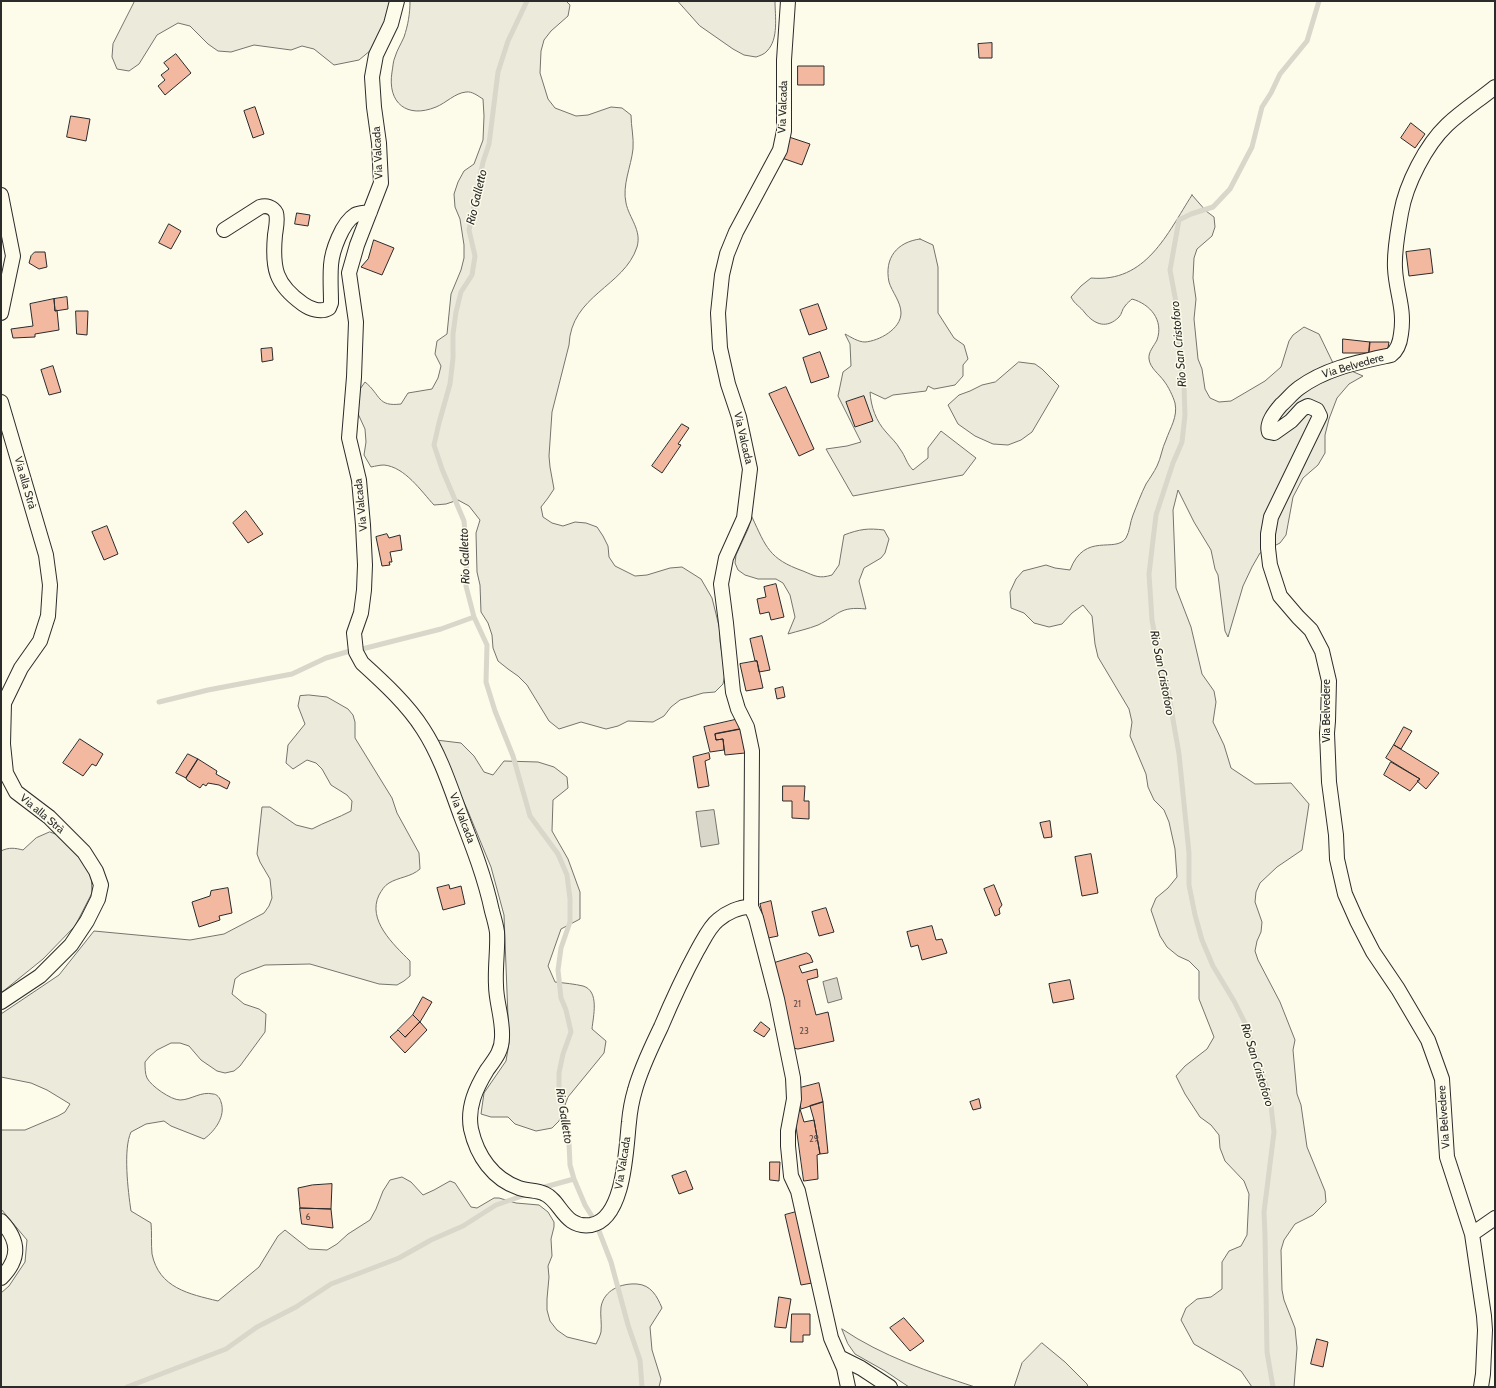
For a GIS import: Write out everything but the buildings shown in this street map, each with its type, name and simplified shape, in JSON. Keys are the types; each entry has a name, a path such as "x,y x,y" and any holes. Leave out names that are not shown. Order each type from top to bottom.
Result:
{"street":[{"name":"Via Valcada","path":"397,1 391,24 376,55 372,76 374,107 379,143 381,183 349,273 356,322 349,438 359,480 365,565 364,590 354,633 356,652 362,663 415,717 437,754 473,846 488,890 497,933 496,988 501,1018 502,1038 500,1052 476,1089 470,1110 470,1125 474,1138 479,1152 488,1166 510,1185 522,1190 548,1196 562,1213 578,1224 589,1225 601,1220 614,1204 621,1184 627,1148 629,1120 634,1091 640,1072 687,969 702,942 718,919 745,906 751,907"},
{"name":"Via Valcada","path":"788,1 784,60 784,131 780,150 731,244 722,275 718,313 720,348 728,384 739,417 750,469 744,518 726,558 721,584 733,692 738,709 747,727 752,751 751,907 756,918 777,999 793,1078 794,1099 788,1131 791,1176 798,1191 831,1338 844,1368 848,1387"},
{"name":"Via Belvedere","path":"1481,1387 1485,1330 1472,1234 1447,1157 1442,1079 1428,1040 1410,1008 1374,952 1357,921 1345,894 1337,859 1330,782 1327,733 1329,680 1322,651 1311,630 1280,596 1270,565 1268,534 1271,517 1320,416 1317,410 1308,406 1302,409 1291,421 1274,433 1269,432 1268,429 1274,413 1298,388 1322,373 1351,364 1391,355 1396,352 1400,342 1403,323 1402,306 1395,268 1396,243 1401,212 1409,187 1425,153 1446,126 1495,87"},
{"path":"1,195 13,256 1,313"},
{"path":"224,230 260,207 264,206 272,209 277,216 273,257 279,282 292,296 307,308 322,311 329,308 331,303 331,265 335,248 343,229 356,215 370,212"},
{"name":"Via alla Strà","path":"1,402 46,555 50,585 48,616 40,641 21,668 4,703 3,744 6,773 16,792 50,817 84,852 96,871 100,885 98,899 87,921 71,945 40,976 1,1002"},
{"path":"1472,1234 1495,1218"},
{"path":"1,1221 10,1230 16,1244 13,1261 7,1273 1,1278"},
{"path":"839,1357 861,1368 890,1387"}],"shaded area":[{"path":"135,1 391,1 385,27 371,50 359,60 334,65 314,49 302,46 291,50 254,45 231,52 218,51 208,44 190,26 178,23 157,35 139,64 129,71 117,69 112,57 113,44"},
{"path":"410,1 566,1 570,5 568,16 551,31 544,40 541,51 540,73 548,99 555,108 576,116 588,115 611,107 622,108 631,115 633,149 625,196 626,203 637,230 637,247 630,261 621,272 588,303 579,314 572,328 552,412 549,456 554,489 541,507 543,517 552,523 563,526 575,522 586,523 597,527 608,546 609,557 615,566 635,576 647,575 670,568 682,567 701,579 712,598 720,630 720,641 725,674 723,684 715,692 703,693 680,700 671,707 664,716 653,722 628,721 618,726 606,729 581,722 559,729 549,721 527,685 498,661 493,648 492,635 488,623 481,612 480,585 477,572 476,533 480,520 469,506 458,500 446,504 434,505 412,480 399,470 384,465 371,467 364,455 366,442 365,429 354,405 358,392 365,382 383,402 388,404 401,404 408,393 432,389 438,378 441,366 435,354 437,341 447,334 451,294 461,270 464,258 464,245 460,219 455,207 454,194 464,171 474,164 483,140 483,99 473,93 462,93 436,107 416,111 401,106 396,100 391,83 392,72 394,59 407,28"},
{"path":"678,1 775,1 776,27 771,46 765,53 756,57 744,55 700,26"},
{"path":"1192,195 1206,211 1214,217 1215,227 1212,236 1197,249 1194,258 1193,278 1196,299 1194,319 1198,359 1202,369 1205,389 1210,398 1219,402 1231,401 1265,381 1281,367 1289,341 1293,335 1304,327 1319,334 1333,363 1363,376 1349,384 1337,398 1325,435 1325,453 1318,465 1303,478 1293,497 1286,535 1280,543 1260,553 1252,567 1243,586 1228,637 1225,631 1218,575 1215,569 1211,550 1194,522 1178,490 1173,510 1176,588 1191,627 1202,674 1214,691 1216,702 1213,722 1224,745 1231,768 1255,784 1291,783 1309,804 1302,850 1277,867 1260,883 1256,892 1255,902 1262,922 1261,932 1255,951 1258,960 1280,1002 1295,1040 1293,1050 1297,1094 1301,1105 1307,1147 1325,1191 1326,1202 1313,1215 1295,1224 1284,1240 1281,1250 1282,1290 1284,1300 1295,1328 1297,1348 1294,1387 1252,1387 1241,1371 1194,1344 1181,1320 1186,1308 1197,1299 1211,1297 1222,1289 1222,1262 1229,1251 1241,1246 1247,1235 1249,1194 1244,1181 1225,1161 1220,1148 1219,1135 1211,1125 1200,1117 1185,1094 1176,1076 1185,1066 1207,1049 1214,1037 1199,999 1199,971 1189,961 1178,956 1167,947 1160,936 1151,910 1156,898 1168,888 1177,877 1175,849 1169,822 1164,810 1154,800 1148,787 1146,774 1130,736 1132,722 1129,709 1098,657 1092,616 1083,605 1072,613 1062,624 1049,627 1034,623 1024,613 1011,608 1010,592 1016,579 1023,571 1046,565 1070,570 1076,558 1091,547 1115,544 1126,538 1132,518 1146,484 1158,463 1173,422 1176,408 1170,391 1153,368 1149,359 1150,351 1157,340 1159,326 1150,309 1139,301 1132,299 1124,307 1121,314 1115,321 1101,324 1089,317 1071,297 1091,278 1110,277 1126,273 1141,264 1164,240"},
{"path":"920,239 933,245 938,267 938,313 954,338 964,345 968,359 963,365 963,376 955,385 934,389 928,386 926,391 893,395 885,399 870,392 873,408 879,423 897,444 913,470 928,458 928,448 941,431 976,458 963,475 853,496 826,449 861,442 838,396 843,372 851,366 850,344 845,334 860,341 871,341 883,337 897,324 900,319 901,309 889,282 888,266 894,253 899,248 912,241"},
{"path":"1019,362 1035,364 1059,386 1032,432 1021,440 1008,445 993,444 975,436 958,424 948,405 959,395 982,385 995,382"},
{"path":"752,517 765,544 776,557 783,562 814,576 820,577 832,575 839,565 844,535 855,531 873,529 884,530 889,539 885,553 881,558 864,568 859,581 866,609 857,608 844,610 818,625 788,634 795,617 790,595 783,583 776,579 758,579 745,575 738,570 735,563 736,555"},
{"path":"309,695 327,697 348,709 353,715 355,722 355,738 392,798 397,813 419,853 420,869 413,874 387,884 379,895 376,904 376,913 384,931 396,947 410,961 410,976 397,985 379,984 310,964 265,965 241,974 235,979 232,994 244,1004 259,1009 266,1014 265,1032 240,1066 234,1071 225,1073 217,1071 201,1060 189,1046 180,1043 171,1043 157,1050 145,1062 146,1076 149,1081 172,1098 180,1100 188,1099 209,1093 217,1095 220,1099 222,1107 221,1118 216,1127 204,1139 171,1126 164,1121 146,1124 131,1132 127,1149 127,1159 131,1211 151,1223 152,1254 161,1275 177,1288 218,1301 259,1267 278,1236 285,1230 309,1249 327,1250 370,1220 383,1191 390,1180 402,1177 411,1182 423,1195 450,1181 455,1183 471,1207 477,1208 494,1198 499,1198 516,1203 539,1205 548,1212 554,1222 554,1227 551,1239 552,1256 548,1266 549,1277 547,1310 550,1321 557,1330 567,1337 596,1344 601,1332 601,1307 609,1292 619,1286 631,1284 646,1286 650,1289 658,1299 662,1308 650,1327 652,1350 661,1379 659,1387 1,1387 1,1293 9,1286 25,1262 27,1240 1,1209 1,1130 25,1130 65,1112 70,1104 47,1090 31,1083 1,1077 1,1014 59,975 94,931 190,940 224,934 264,913 272,898 270,879 257,854 262,807 270,807 296,825 312,829 351,811 352,801 347,795 331,785 322,769 316,763 307,760 293,769 286,763 288,745 305,724 298,706 300,696"},
{"path":"436,740 461,743 474,756 484,772 493,775 504,761 538,762 554,767 567,777 568,788 553,800 552,831 568,859 580,892 580,919 561,929 548,966 555,982 583,986 592,993 594,999 594,1011 592,1029 606,1041 604,1053 568,1097 559,1121 552,1128 536,1131 515,1124 508,1117 491,1117 481,1114 484,1093 506,1061 509,1043 504,915 491,867"},
{"path":"714,810 719,844 701,847 696,812"},
{"path":"50,832 58,835 91,870 92,893 75,926 43,959 1,993 1,851 12,848 23,850 36,838"},
{"path":"837,978 842,999 828,1003 823,982"},
{"path":"842,1329 857,1339 906,1362 975,1387 909,1387 855,1354 848,1344"},
{"path":"1042,1343 1065,1362 1087,1384 1088,1387 1014,1387 1022,1363"}],"waterway":[{"name":"Rio Galletto","path":"527,1 508,41 498,72 489,144 483,162 469,230 475,256 472,275 461,292 456,312 450,384 434,445 442,469 464,521 467,556 466,586 474,617 487,645 486,682 495,711 513,756 530,816 558,854 567,875 570,899 570,922 561,948 558,970 561,998 566,1010 571,1032 563,1054 559,1073 559,1087 569,1143 570,1165 585,1205 593,1218"},
{"name":"Rio San Cristoforo","path":"1273,1387 1267,1352 1264,1212 1274,1132 1271,1106 1266,1086 1245,1023 1213,966 1202,940 1195,915 1189,885 1189,853 1179,754 1167,685 1159,657 1152,620 1149,574 1156,515 1173,463 1182,442 1185,415 1184,387 1178,337 1178,313 1170,270 1179,220 1191,214 1213,207 1230,189 1252,147 1262,107 1280,74 1307,41 1319,1"},
{"path":"362,649 441,629 474,617"},
{"path":"159,702 208,690 292,674 326,658 350,651"},
{"path":"541,1188 574,1179"},
{"path":"127,1387 226,1349 257,1327 296,1307 331,1284 399,1258 431,1240 463,1226 496,1205 525,1195"},
{"name":"Rio Galletto","path":"599,1231 611,1262 628,1325 640,1360 642,1387"}]}
